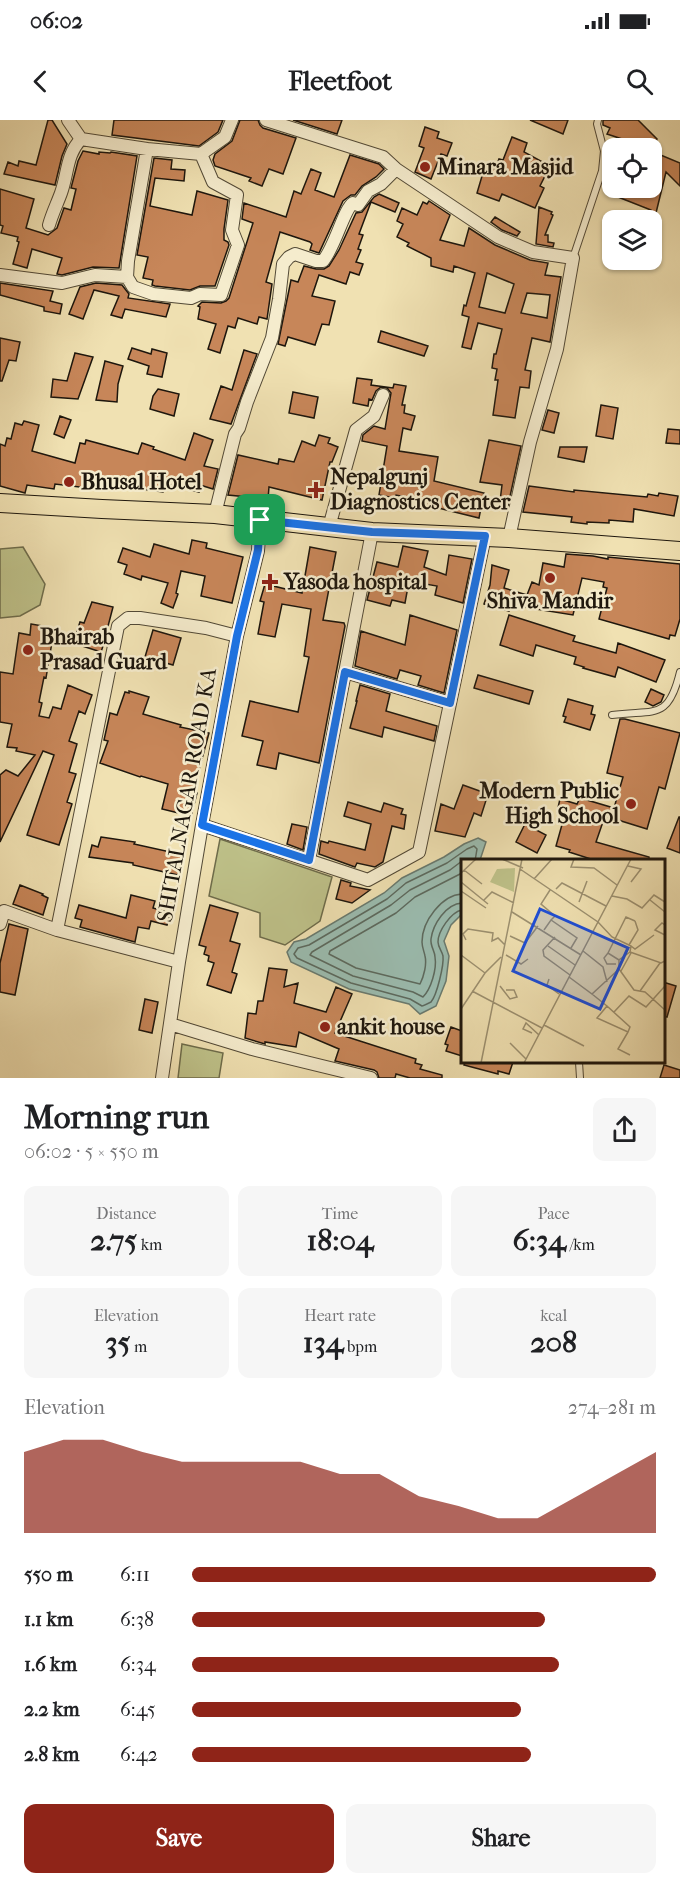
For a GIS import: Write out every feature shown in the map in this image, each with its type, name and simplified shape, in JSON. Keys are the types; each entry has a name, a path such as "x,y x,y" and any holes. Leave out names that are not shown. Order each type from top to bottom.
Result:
{"main road":[{"path":"0,503 215,514 372,532 509,537 680,550"}],"street":[{"path":"68,120 81,139 201,154 225,137 232,120"},
{"path":"266,120 383,157 396,170 498,237 533,252 573,258 557,350 530,442 509,537"},
{"path":"50,225 70,156 74,146 81,139"},
{"path":"147,149 127,277 133,287 153,294 191,298 200,294 221,296 238,245 232,230 237,195 213,182 201,154"},
{"path":"215,514 235,434 272,338 283,264 295,254 323,261 338,234 348,207 353,203 358,205 368,191 381,184 396,170"},
{"path":"0,275 62,283 95,275 127,277"},
{"path":"329,527 356,430 374,416 383,395"},
{"name":"SHITALNAGAR ROAD KA","path":"162,1078 202,825 237,636 258,550 260,520"},
{"path":"309,860 372,532"},
{"path":"202,825 368,880 419,852 485,536"},
{"path":"57,930 118,626 128,618 141,618 206,628 237,636"},
{"path":"345,672 450,703"},
{"path":"0,924 4,911 57,930 179,962"},
{"path":"170,1024 252,1049 371,1078"}],"lane":[{"path":"573,258 602,171 604,151 598,120"},
{"path":"612,715 655,712 669,703 680,672"},
{"path":"579,1063 580,1078"}],"green space":[{"path":"23,547 45,584 40,605 20,616 0,618 0,549"},
{"path":"220,839 332,877 320,921 285,945 260,937 260,913 209,896"},
{"path":"182,1044 223,1053 219,1078 178,1078"}],"water":[{"path":"478,838 486,842 480,859 461,859 461,915 451,925 444,941 449,956 446,981 436,1006 420,1014 409,1004 349,989 291,962 287,952 294,942 306,939 384,893 402,878"}],"building":[{"path":"48,120 52,120 67,144 55,185 4,174 8,162 18,166 19,161 36,165"},
{"path":"114,120 223,120 218,132 199,146 112,135"},
{"path":"240,120 258,120 263,128 296,138 283,174 269,169 262,186 249,181 251,178 215,166 213,160 215,154 232,141"},
{"path":"293,120 342,120 337,134"},
{"path":"530,120 568,120 563,134"},
{"path":"603,120 638,120 656,138 619,138 607,134 610,128 603,125"},
{"path":"425,127 439,132 437,138 452,143 447,156 441,154 431,179 415,172 424,148 419,146"},
{"path":"512,137 527,143 524,152 550,166 540,186 544,188 535,208 502,194 499,201 477,193 485,166 495,169 499,159 503,160"},
{"path":"83,151 137,156 119,268 93,267 62,275 57,274 62,258 32,249 27,268 13,264 19,242 18,237 1,233 3,226 0,225 0,189 34,199 26,228 48,235 57,228 64,208 71,210 76,189 71,188"},
{"path":"350,155 379,164 384,169 362,186 355,195 343,201 319,253 310,250 312,244 310,242 280,232 266,282 272,284 267,319 259,317 257,324 238,318 235,328 228,326 220,353 208,349 216,324 198,319 200,307 198,306 202,302 221,303 229,298 253,223 242,219 244,203 286,217 294,191 301,194 311,169 321,173 315,190 334,197"},
{"path":"662,156 680,163 680,186 666,172 662,188"},
{"path":"154,158 172,160 171,169 185,170 184,181 155,178 150,206 192,215 197,191 228,200 224,240 229,245 215,286 200,286 190,290 155,286 152,285 153,280 143,278 148,257 137,255"},
{"path":"379,194 399,203 395,212 371,202 359,234 363,235 358,249 361,250 356,262 363,264 359,275 350,272 346,284 319,275 312,296 335,301 329,325 322,324 315,345 288,337 285,346 278,344 291,280 298,282 304,266 324,269 329,266 356,213 362,212 374,197"},
{"path":"621,198 660,198 657,210"},
{"path":"429,201 450,215 440,240 464,246 469,228 495,245 530,260 548,263 545,275 561,277 550,342 532,338 525,370 531,371 529,388 520,387 515,418 493,415 498,380 495,380 497,369 492,368 502,329 478,323 471,349 462,347 469,317 462,315 475,273 454,266 453,272 431,266 431,258 407,246 409,243 397,237 403,224 397,221 402,208 417,215 423,202 427,204","holes":["487,273 514,284 505,313 479,307","527,293 550,295 547,318 521,313"]},
{"path":"539,207 552,212 553,215 545,235 548,235 548,242 554,243 553,247 536,244"},
{"path":"495,217 520,232 517,236 502,230 491,222"},
{"path":"0,283 53,291 50,301 62,304 60,314 44,311 44,307 0,295"},
{"path":"96,283 122,285 129,294 128,298 170,304 166,317 125,309 122,318 111,315 119,296 94,290 83,319 69,314 80,287"},
{"path":"381,331 428,346 424,356 378,342"},
{"path":"0,338 20,342 16,361 9,360 2,381 0,381"},
{"path":"132,348 151,354 152,349 167,353 162,377 147,374 149,366 128,359"},
{"path":"244,350 257,354 231,424 210,419 221,386 232,390"},
{"path":"75,353 93,357 78,399 51,397 53,379 67,381"},
{"path":"105,361 123,366 118,384 117,402 96,400"},
{"path":"357,378 372,380 371,385 393,388 394,384 406,386 402,405 405,405 404,413 415,416 411,430 403,428 399,451 438,457 434,481 484,493 479,518 426,505 427,501 396,495 395,498 379,495 387,446 362,441 363,435 374,426 385,429 391,393 387,388 381,387 376,391 372,400 369,399 368,406 353,403"},
{"path":"158,389 179,394 174,416 150,409 153,396"},
{"path":"293,392 318,397 314,418 289,413"},
{"path":"601,405 618,408 613,439 596,436"},
{"path":"548,410 559,413 554,433 542,430"},
{"path":"60,416 71,420 64,438 54,434"},
{"path":"24,421 39,425 32,451 75,463 80,443 85,444 86,440 138,454 142,443 185,460 194,433 213,440 204,466 218,469 213,489 200,485 199,492 164,483 163,492 141,489 98,477 96,489 55,484 54,489 27,485 25,493 0,486 0,444 5,446 7,438 11,439 15,423 22,425"},
{"path":"668,429 680,430 680,444 666,443"},
{"path":"319,435 330,438 328,443 338,447 330,462 322,500 269,487 268,499 228,495 238,455 278,464 279,459 294,462 302,441 315,446"},
{"path":"489,440 521,446 507,510 499,509 502,485 480,482"},
{"path":"560,447 587,447 584,462 558,457"},
{"path":"529,486 647,497 648,494 658,496 659,493 678,496 674,516 634,509 633,522 609,520 609,523 587,522 587,524 571,522 572,517 523,512"},
{"path":"192,540 207,543 206,548 243,557 232,603 201,596 205,576 181,571 176,593 178,594 173,608 161,603 168,583 142,576 141,580 124,574 127,565 118,562 123,548 150,557 154,544 189,554"},
{"path":"403,546 428,551 424,567 446,575 449,555 472,559 463,603 435,595 437,586 409,581 405,603 392,600 390,606 367,600 377,562 398,567"},
{"path":"310,547 336,552 323,620 344,623 345,626 319,763 279,753 276,769 257,765 263,741 242,736 250,701 298,712 309,657 304,656 311,609 282,604 275,637 258,634 264,602 260,601 265,584 302,593"},
{"path":"566,554 680,564 680,619 675,636 670,635 669,639 599,619 607,588 603,587 604,582 582,578 573,615 511,605 509,611 484,604 490,585 492,565 509,570 504,588 527,595 532,582 539,585 543,563 564,567"},
{"path":"92,602 113,607 101,652 73,643 80,622 84,623"},
{"path":"410,615 457,630 444,693 418,685 421,676 400,670 397,679 355,666 361,631 405,645"},
{"path":"509,615 575,636 573,641 616,653 618,643 665,660 656,682 618,667 615,677 583,668 574,664 576,657 536,645 533,656 500,645"},
{"path":"31,624 49,627 47,642 52,642 39,702 42,703 39,716 49,718 53,707 61,709 68,685 92,695 85,714 79,711 69,741 77,744 69,772 76,774 67,802 72,804 59,845 27,835 54,755 43,751 0,842 0,775 6,770 18,776 35,755 7,747 12,724 0,722 0,672 13,674 19,633 30,635"},
{"path":"153,630 181,638 173,665 145,657"},
{"path":"478,675 533,691 529,704 474,688"},
{"path":"360,685 390,694 386,711 437,726 434,741 384,727 382,737 350,728"},
{"path":"651,689 664,695 661,702 653,706 645,702"},
{"path":"129,691 149,697 143,714 181,725 180,727 209,733 193,792 197,793 191,816 162,809 168,784 100,763 108,741 104,740 110,713 117,715 125,692 129,693"},
{"path":"568,699 593,706 591,714 595,715 590,730 564,722 566,717 563,716"},
{"path":"620,719 680,733 665,789 659,787 647,829 605,816 596,842 649,857 649,859 591,859 556,846 565,814 557,812 560,799 577,804 580,798 614,808 623,777 607,773"},
{"path":"463,785 488,794 481,816 474,813 465,837 435,831 441,804 454,809"},
{"path":"348,802 381,812 384,803 403,809 401,814 406,815 404,829 392,826 383,862 375,867 357,863 355,867 319,854 321,841 365,850 371,824 344,816"},
{"path":"680,817 680,853 667,848"},
{"path":"292,824 307,827 303,850 287,844"},
{"path":"525,824 546,835 537,853 516,842"},
{"path":"101,837 135,842 134,844 184,855 178,875 133,865 133,863 89,857 92,845 98,847"},
{"path":"341,880 351,883 350,886 370,890 352,903 336,899"},
{"path":"20,885 48,898 43,915 13,904"},
{"path":"131,895 155,901 153,908 170,913 167,925 151,921 149,929 138,927 135,942 80,927 82,920 75,918 79,905 126,918"},
{"path":"210,905 238,913 230,941 240,944 232,972 237,974 231,993 207,985 214,963 208,961 209,956 204,954 206,947 199,945"},
{"path":"9,924 28,929 15,995 0,992 0,963"},
{"path":"269,968 287,970 284,987 298,983 294,1003 326,1012 336,987 352,994 335,1033 416,1059 415,1063 422,1065 420,1069 442,1075 442,1078 410,1078 396,1074 395,1078 379,1078 374,1070 335,1061 339,1049 299,1032 296,1047 265,1042 265,1044 245,1038 248,1013 256,1014 258,1001 263,1001"},
{"path":"665,983 676,986 667,1017 665,1016"},
{"path":"145,999 158,1002 152,1033 139,1030"},
{"path":"451,1027 461,1031 461,1056 446,1051 448,1045 445,1044"},
{"path":"465,1063 513,1063 509,1074 498,1071 498,1074 464,1065"},
{"path":"664,1065 680,1070 680,1078 660,1078"}],"place":[{"name":"Minara Masjid","path":"425,167"},
{"name":"Bhusal Hotel","path":"69,482"},
{"name":"Nepalgunj Diagnostics Center","path":"316,490"},
{"name":"Shiva Mandir","path":"550,578"},
{"name":"Yasoda hospital","path":"270,582"},
{"name":"Bhairab Prasad Guard","path":"28,650"},
{"name":"Modern Public High School","path":"631,804"},
{"name":"ankit house","path":"325,1027"}],"route":[{"path":"260,520 372,532 485,536 450,703 345,672 309,860 202,825 237,636 258,550 260,520"}]}
